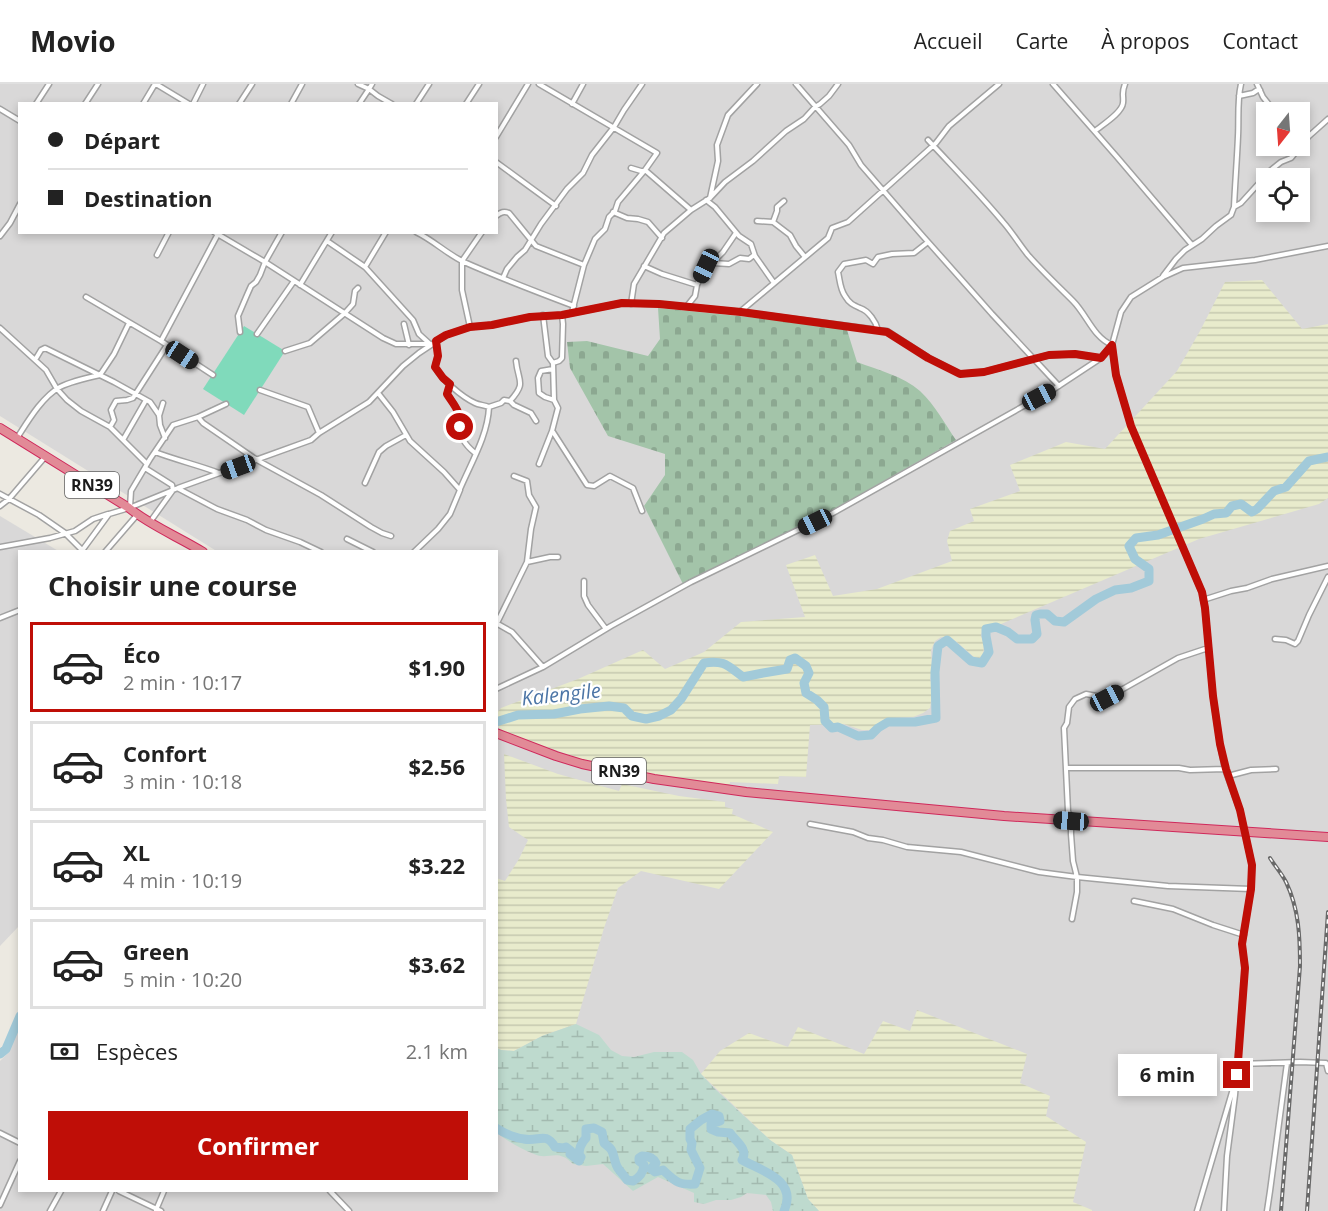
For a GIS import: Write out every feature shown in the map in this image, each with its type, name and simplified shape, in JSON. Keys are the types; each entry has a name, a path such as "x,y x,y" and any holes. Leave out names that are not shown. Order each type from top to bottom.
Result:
{"highway":[{"name":"RN39","path":"0,428 129,508 149,523 200,550"},
{"name":"RN39","path":"498,734 582,764 654,779 758,793 1004,816 1328,837"}],"street":[{"path":"37,102 49,84"},
{"path":"86,102 98,84"},
{"path":"144,102 155,84 187,102"},
{"path":"192,102 203,84"},
{"path":"241,102 252,84"},
{"path":"292,102 302,84"},
{"path":"358,84 389,102"},
{"path":"360,102 372,84"},
{"path":"417,102 429,84"},
{"path":"467,102 479,84"},
{"path":"498,134 528,84"},
{"path":"539,84 657,153 618,202 604,229 595,239 584,265 572,312"},
{"path":"572,104 583,84"},
{"path":"503,278 507,269 525,250 567,189 583,172 592,154 614,127 642,84"},
{"path":"708,199 718,161 717,145 728,116 757,84"},
{"path":"796,84 849,145 861,165 928,242 1059,386"},
{"path":"632,304 634,284 664,233 708,199 786,131 804,119 829,96 838,84"},
{"path":"741,312 828,238 832,228 848,222 933,146 949,126 999,84"},
{"path":"1053,84 1192,245"},
{"path":"1095,131 1122,108 1122,91 1125,84"},
{"path":"1163,277 1176,259 1231,215 1234,207 1240,84"},
{"path":"1257,84 1263,96"},
{"path":"1239,96 1259,89 1268,102"},
{"path":"0,109 18,120"},
{"path":"1310,134 1328,118"},
{"path":"927,140 1004,222 1030,258 1073,301 1098,335 1112,345"},
{"path":"1234,207 1241,203 1271,170 1293,156"},
{"path":"498,163 556,206"},
{"path":"632,168 645,170 691,210"},
{"path":"708,199 736,233 751,244 754,255 774,283"},
{"path":"773,222 777,207 784,201"},
{"path":"0,236 18,208"},
{"path":"498,214 505,211 509,213 536,246 584,265"},
{"path":"613,212 627,218 648,222 662,238"},
{"path":"757,221 773,222 790,235 795,246 805,257"},
{"path":"687,307 695,296 706,266 723,252 736,233"},
{"path":"157,255 168,234"},
{"path":"160,341 216,234"},
{"path":"219,234 383,338 396,344 430,344"},
{"path":"240,332 238,316 251,286 256,282 281,234"},
{"path":"300,285 331,234"},
{"path":"365,267 385,234"},
{"path":"470,327 462,290 462,261 481,234"},
{"path":"428,235 462,261 574,306"},
{"path":"327,241 365,267 412,320 419,334 430,344"},
{"path":"878,330 878,326 869,314 862,308 854,306 844,296 838,272 844,264 866,261 873,264 878,257 892,254 914,254 928,242"},
{"path":"1224,1211 1245,968 1242,944 1251,889 1252,865 1240,810 1220,744 1202,592 1131,426 1116,375 1112,345 1121,312 1131,297 1163,277 1183,268 1255,260 1328,246"},
{"path":"713,262 729,264 740,258 749,259 754,255"},
{"path":"644,266 698,285"},
{"path":"258,334 294,281"},
{"path":"285,351 310,343 345,313 353,304 355,291 358,288"},
{"path":"86,297 213,375"},
{"path":"0,547 75,531 93,519 129,508 311,440 369,402 403,366 430,344 446,335 470,327 543,315 562,315 622,303 741,312 878,330 887,332 928,358 960,374 984,372 1049,355 1075,354 1101,358"},
{"path":"539,464 558,408 554,400 553,363 547,352 543,315"},
{"path":"553,363 562,358 562,315"},
{"path":"17,438 39,406 57,389 72,382 100,375 114,354 129,323"},
{"path":"404,324 409,345"},
{"path":"0,328 46,370 57,389 67,400 81,411 110,427 146,466 175,489 317,550"},
{"path":"436,341 438,356 435,367 450,384 476,403 489,407 504,400 510,401 513,405 531,413 536,422"},
{"path":"110,427 114,420 111,410 116,401 133,398 167,345"},
{"path":"498,688 543,667 691,582 833,513 1059,386 1101,358 1112,345"},
{"path":"34,360 45,348 150,402 159,417"},
{"path":"510,401 521,384 516,361"},
{"path":"553,369 541,371 538,378 538,392 554,400"},
{"path":"450,384 447,394 456,407 462,438 475,453"},
{"path":"260,390 308,407 319,433"},
{"path":"378,393 393,412 410,441 460,490"},
{"path":"123,440 146,400"},
{"path":"163,403 159,417 165,438"},
{"path":"129,508 131,491 173,425 226,404"},
{"path":"416,550 450,514 488,419 489,407"},
{"path":"198,417 203,423 256,460 321,495 371,527 391,536"},
{"path":"552,431 587,485 594,486 610,476 633,488 642,511"},
{"path":"365,483 379,452 406,435"},
{"path":"155,452 219,473"},
{"path":"0,506 9,499 46,456"},
{"path":"498,621 527,562 536,507 529,495 527,481 513,476"},
{"path":"149,523 175,489"},
{"path":"0,494 39,515 65,533 80,550"},
{"path":"83,550 109,514"},
{"path":"107,550 137,515"},
{"path":"347,538 369,550"},
{"path":"527,562 558,557"},
{"path":"1203,600 1272,579 1328,566"},
{"path":"1275,639 1295,644 1298,641 1328,577"},
{"path":"584,581 584,596 588,605 606,629"},
{"path":"2,616 18,611"},
{"path":"498,624 512,632 543,667"},
{"path":"1072,920 1077,877 1073,861 1063,738 1068,707 1075,699 1086,694 1107,698 1178,658 1208,648"},
{"path":"1067,768 1226,769"},
{"path":"1228,776 1251,770 1276,769"},
{"path":"810,824 853,832 907,847 961,852 1039,872 1168,886 1251,889"},
{"path":"1134,902 1173,909 1213,925 1244,934"},
{"path":"1267,1211 1287,1062"},
{"path":"1237,1064 1300,1062 1326,1064 1328,1071"},
{"path":"1197,1211 1237,1075"},
{"path":"0,1133 18,1142"},
{"path":"0,1204 18,1165"},
{"path":"50,1211 60,1192"},
{"path":"102,1211 112,1192"},
{"path":"121,1192 158,1210 164,1192"},
{"path":"331,1192 349,1211"}],"shaded area":[{"path":"0,84 1328,84 1328,1211 0,1211 0,1061 8,1053 18,1029 18,1192 498,1192 498,550 215,550 0,416"},
{"path":"0,516 57,550 18,550 18,927 0,946"}],"green space":[{"path":"1262,280 1302,329 1328,324 1328,498 1319,504 1199,539 1001,624 988,625 983,629 981,635 984,645 983,655 979,658 974,657 950,637 941,637 935,641 931,650 930,679 933,688 930,708 913,717 891,718 882,721 869,730 844,724 810,725 806,777 779,776 778,784 730,782 729,790 581,759 501,731 498,726 498,712 501,708 578,679 643,650 665,669 704,652 741,622 805,617 786,565 815,555 833,596 877,589 952,561 947,541 950,531 974,521 970,509 1020,491 1010,465 1066,442 1105,449 1177,371 1225,282"},
{"path":"658,308 769,319 847,330 857,362 898,377 920,391 935,408 956,440 831,511 683,584 644,506 665,475 665,454 608,436 570,368 567,342 587,341 648,356 660,339"},
{"path":"244,326 285,351 244,415 203,389"},
{"path":"504,754 558,774 619,791 622,784 679,796 725,802 725,807 733,809 732,814 773,832 719,889 641,871 618,888 576,1024 542,1036 514,1051 501,1050 498,1048 498,879 505,881 528,840 509,827"},
{"path":"917,1010 1027,1054 1020,1083 1050,1096 1046,1116 1086,1142 1073,1202 1092,1211 819,1211 808,1199 792,1155 770,1140 701,1074 720,1051 749,1033 788,1047 798,1027 864,1054 883,1021 910,1031"},
{"path":"576,1024 599,1035 611,1050 622,1056 634,1057 654,1052 682,1052 693,1060 701,1074 715,1089 770,1140 792,1155 808,1199 819,1211 773,1211 766,1195 747,1193 731,1200 716,1200 704,1204 694,1202 694,1193 658,1177 633,1191 603,1164 586,1166 573,1164 558,1155 539,1156 505,1139 498,1134 498,1048 514,1051 542,1036"}],"waterway":[{"name":"Kalengile","path":"498,721 518,715 554,714 609,706 624,708 632,716 646,719 671,710 681,699 704,663 725,664 743,677 787,669 790,660 795,658 806,666 809,673 804,683 806,693 824,707 825,721 832,728 838,727 858,736 871,735 888,722 915,722 936,718 935,672 938,646 947,640 971,661 982,663 989,652 986,629 996,627 1017,639 1032,639 1037,634 1036,615 1047,614 1055,621 1064,622 1096,599 1115,590 1131,588 1149,581 1149,569 1135,559 1129,546 1136,538 1158,535 1214,514 1226,513 1232,506 1241,504 1252,512 1274,491 1286,487 1309,461 1328,457"},
{"path":"0,1054 6,1049 18,1021"},
{"path":"498,1129 529,1140 548,1139 555,1147 566,1147 571,1151 570,1154 579,1161 581,1157 579,1150 586,1138 586,1129 594,1128 602,1132 604,1143 612,1150 617,1166 627,1180 633,1181 641,1175 644,1165 639,1158 644,1156 655,1161 651,1169 655,1172 663,1170 678,1182 695,1184 700,1168 691,1150 690,1129 712,1114 719,1116 720,1121 711,1124 711,1129 730,1133 743,1149 742,1160 768,1173 782,1184 787,1200 784,1211"}],"railway":[{"path":"1270,858 1290,892 1298,923 1300,944 1281,1211"},
{"path":"1307,1211 1328,912"}],"route":[{"path":"460,427 456,407 447,394 450,384 435,367 438,356 436,341 470,327 543,315 562,315 622,303 741,312 887,332 928,358 960,374 984,372 1049,355 1075,354 1101,358 1112,345 1116,375 1131,426 1202,592 1220,744 1240,810 1252,865 1251,889 1242,944 1245,968 1237,1075"}]}
